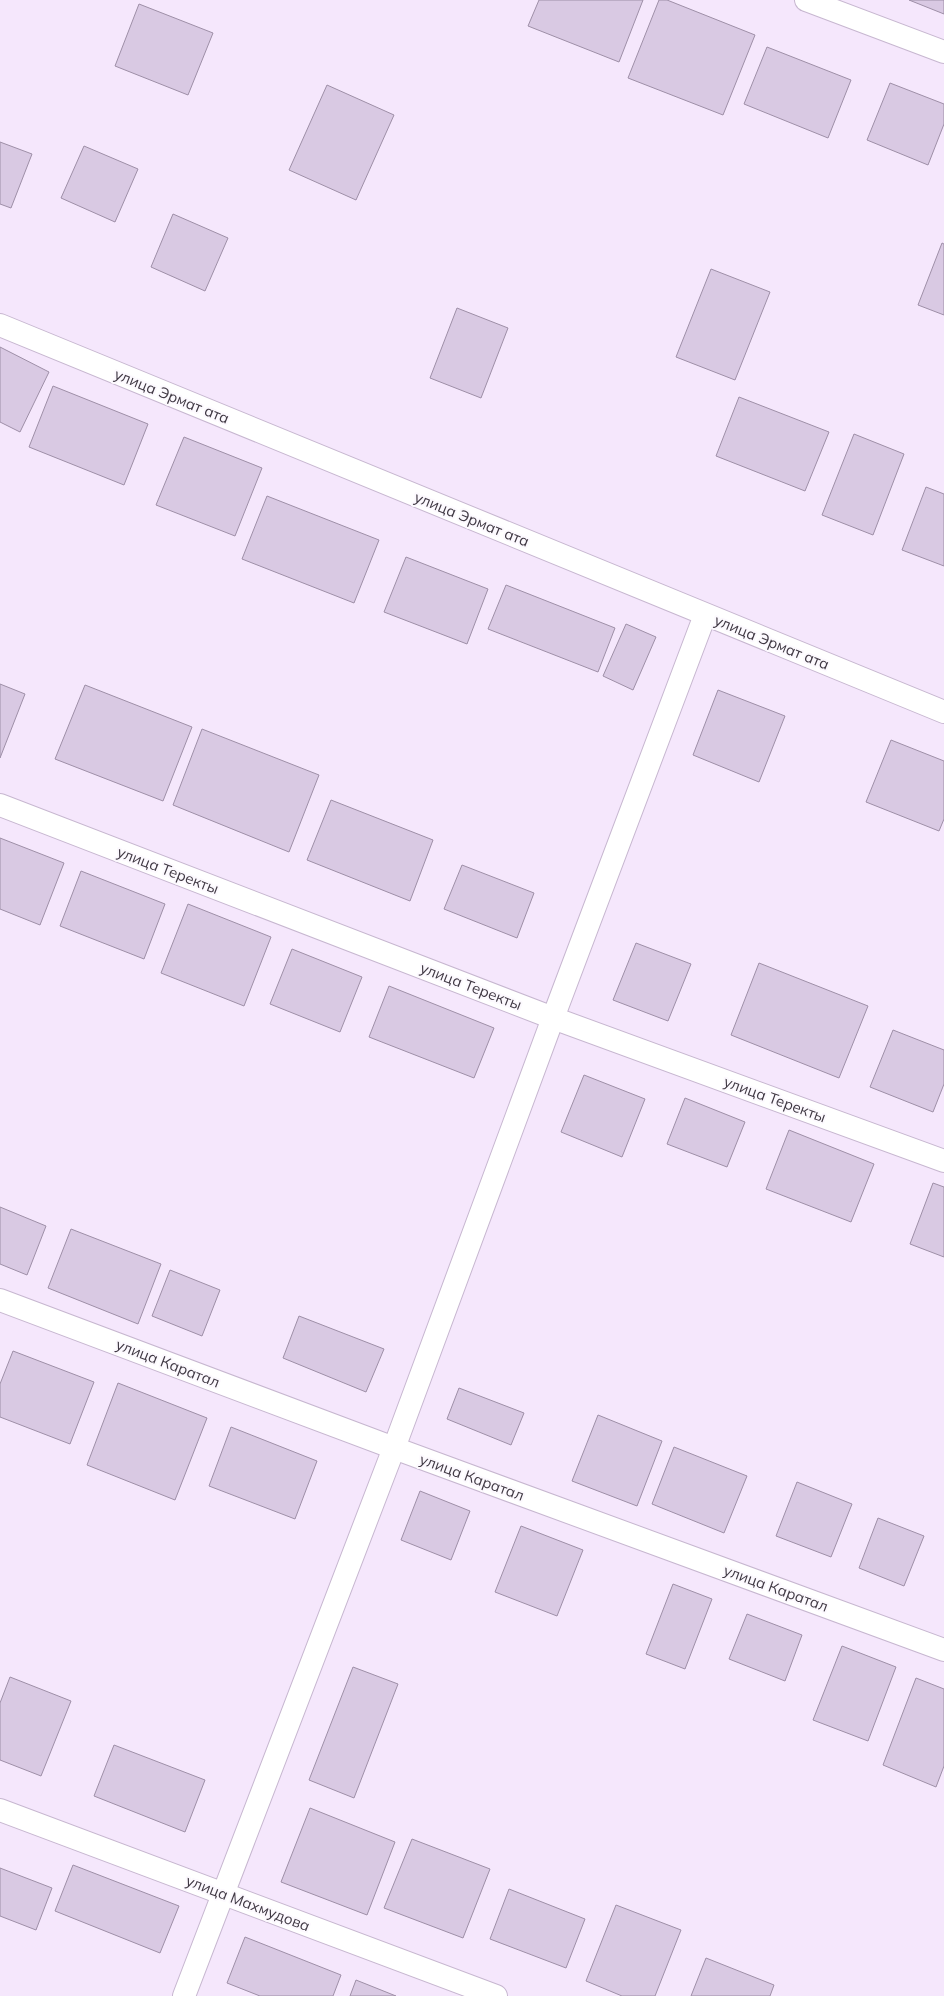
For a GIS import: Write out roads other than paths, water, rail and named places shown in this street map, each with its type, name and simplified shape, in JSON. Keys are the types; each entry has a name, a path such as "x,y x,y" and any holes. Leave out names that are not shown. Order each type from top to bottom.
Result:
{"street":[{"path":"806,0 944,52"},
{"name":"улица Эрмат ата","path":"0,325 944,712"},
{"path":"184,1996 394,1448 553,1018 705,615"},
{"name":"улица Теректы","path":"0,805 553,1018 944,1161"},
{"name":"улица Каратал","path":"0,1300 394,1448 944,1650"},
{"name":"улица Махмудова","path":"0,1810 496,1996"}]}
